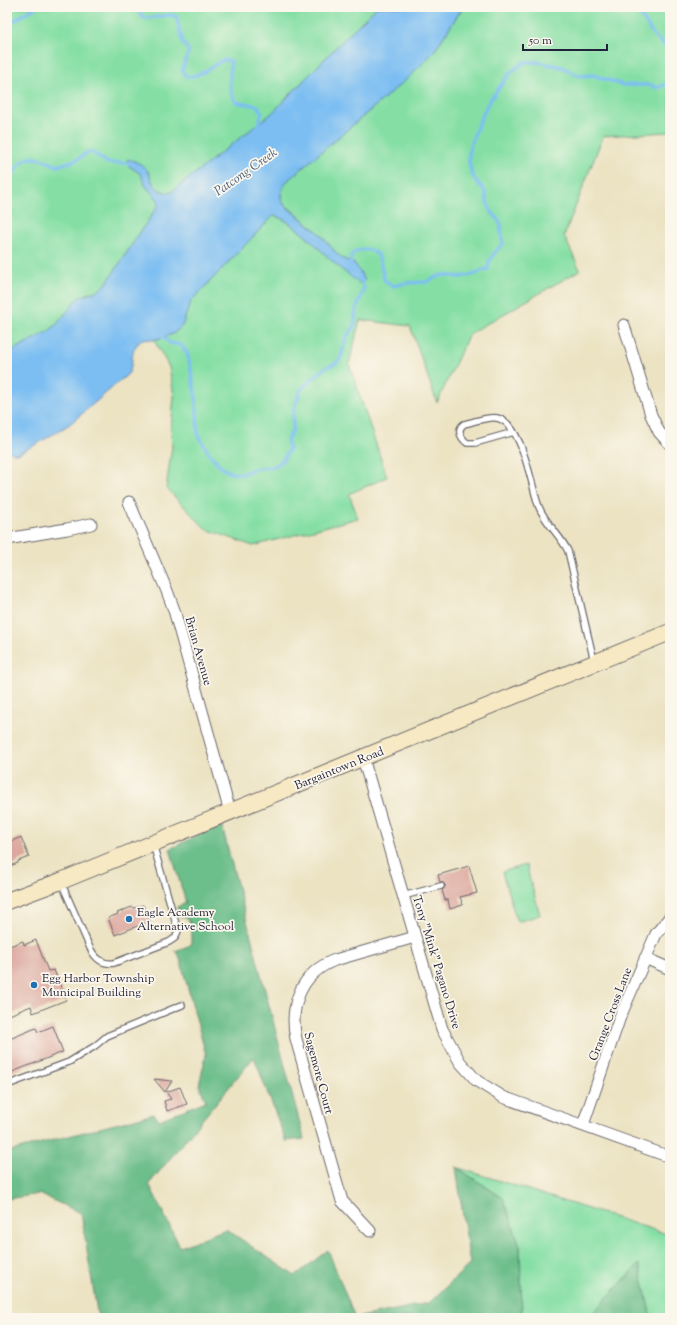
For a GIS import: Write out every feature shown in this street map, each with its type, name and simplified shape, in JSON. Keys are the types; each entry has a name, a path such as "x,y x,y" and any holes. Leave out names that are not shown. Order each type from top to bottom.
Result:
{"main road":[{"name":"Bargaintown Road","path":"7,901 61,882 670,632"}],"street":[{"path":"624,325 651,415 659,432 670,444"},
{"name":"Brian Avenue","path":"128,502 174,610 230,812"},
{"path":"7,539 91,524"},
{"name":"Tony \"Mink\" Pagano Drive","path":"363,758 442,1029 460,1062 477,1081 503,1097 670,1157"},
{"name":"Grange Cross Lane","path":"583,1125 620,1017 656,934 670,917"},
{"name":"Sagemore Court","path":"370,1231 342,1201 296,1039 294,1025 295,1008 298,995 307,980 317,970 328,963 415,937"},
{"path":"645,958 670,969"}],"lane":[{"path":"514,432 475,443 467,443 459,430 464,424 492,417 500,418 514,432 521,445 539,507 548,523 568,551 594,663"},
{"path":"61,882 90,948 101,961 106,963 114,963 169,942 175,938 177,930 153,844"},
{"path":"403,896 441,886"},
{"path":"10,1084 69,1062 95,1046 107,1036 182,1006"}],"green space":[{"path":"7,7 377,7 272,113 170,193 164,192 155,186 148,171 129,166 141,174 145,185 158,200 159,204 106,284 100,290 86,294 49,331 7,353"},
{"path":"463,7 670,7 670,132 603,136 564,236 580,270 469,334 437,403 410,326 360,320 349,364 387,477 349,494 358,518 253,546 206,529 166,488 172,446 171,427 174,396 169,367 154,340 173,334 182,326 191,301 273,216 288,222 307,237 339,267 362,283 364,280 353,263 345,260 337,254 319,233 282,202 281,194 283,188 287,181 408,78 433,53"},
{"path":"222,826 304,1139 286,1141 254,1057 149,1184 180,1247 226,1229 295,1276 328,1250 355,1318 98,1318 81,1213 39,1194 7,1199 7,1152 154,1114 159,1120 206,1101 199,1085 206,1055 179,955 175,951 191,945 191,925 187,918 179,917 177,907 186,903 170,849 198,835"},
{"path":"526,865 540,915 517,922 502,872"},
{"path":"456,1167 670,1235 670,1318 651,1318 639,1264 588,1318 522,1318 520,1246 503,1198"},
{"path":"456,1167 503,1198 520,1246 522,1318 355,1318 429,1303 470,1264"},
{"path":"639,1264 651,1318 588,1318"}],"water":[{"name":"Patcong Creek","path":"377,7 463,7 433,53 408,78 287,181 282,190 281,196 284,205 319,233 337,254 345,260 355,264 365,280 362,283 359,283 342,270 298,230 289,223 273,216 191,301 182,326 173,334 154,340 143,339 138,343 133,352 128,374 70,424 17,454 7,451 7,353 49,331 57,324 78,298 99,290 106,284 159,204 158,200 145,185 141,174 126,163 127,160 132,160 145,168 148,171 152,182 158,189 170,193 272,113"}],"building":[{"path":"21,837 29,857 7,867 7,843"},
{"path":"469,866 477,893 460,897 463,905 450,909 448,900 445,900 442,890 445,885 440,882 438,875"},
{"name":"Eagle Academy Alternative School","path":"143,905 150,921 115,935 108,918 129,908"},
{"name":"Egg Harbor Township Municipal Building","path":"36,940 48,971 54,970 66,1000 33,1013 31,1006 7,1016 7,947 23,941 24,945"},
{"name":"Egg Harbor Township Municipal Building","path":"53,1026 63,1052 7,1074 7,1040 36,1028 38,1032"},
{"path":"154,1079 172,1081 165,1092"},
{"path":"180,1087 187,1104 167,1111 164,1101 171,1099 166,1092"}],"waterway":[{"path":"7,24 36,7"},
{"path":"130,7 137,10 144,18 169,15 176,16 183,43 189,51 182,70 187,77 201,73 223,60 231,61 230,87 233,97 236,102 258,106 262,113 258,125"},
{"path":"636,7 655,37 668,48 669,51 667,60 670,64"},
{"path":"351,264 350,259 355,252 359,250 373,251 378,256 385,281 393,286 406,283 426,282 444,275 460,277 476,274 480,271 488,269 489,262 495,252 503,244 501,225 491,211 487,202 485,191 472,174 469,163 470,147 488,103 510,73 524,62 537,62 562,67 577,75 593,75 623,85 650,85 658,88 670,82"},
{"path":"7,179 12,176 21,163 31,158 41,159 57,166 76,160 90,151 108,163 126,163"},
{"path":"163,337 170,343 181,345 187,353 196,398 198,434 208,452 222,468 231,473 242,474 258,468 273,467 282,461 289,449 287,441 293,429 293,412 300,391 325,368 336,363 340,359 345,339 354,327 356,309 364,289 361,279"}],"place":[{"name":"Eagle Academy Alternative School","path":"129,919"},
{"name":"Egg Harbor Township Municipal Building","path":"34,985"}]}
